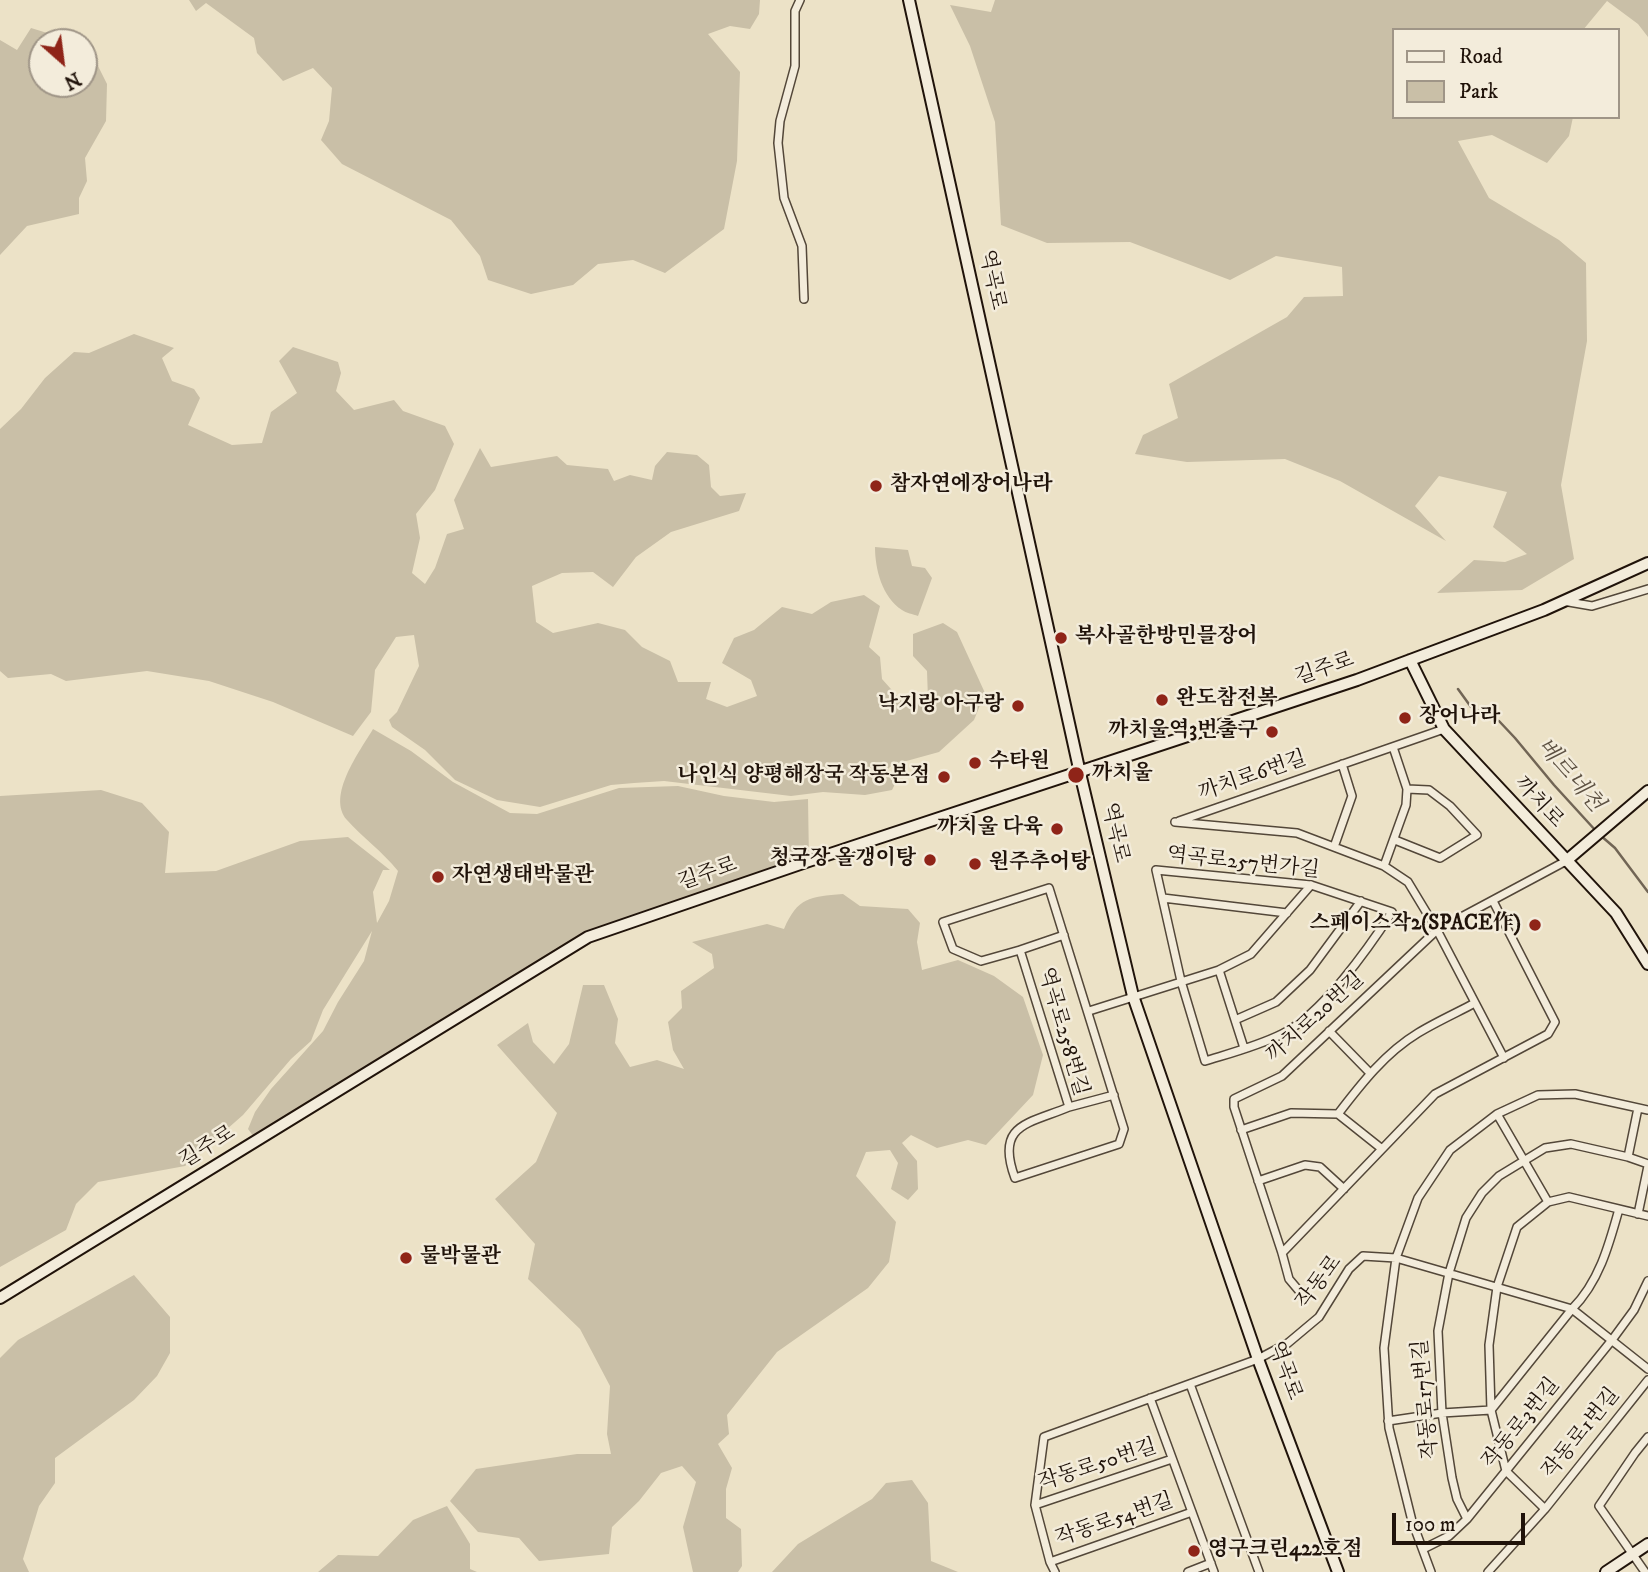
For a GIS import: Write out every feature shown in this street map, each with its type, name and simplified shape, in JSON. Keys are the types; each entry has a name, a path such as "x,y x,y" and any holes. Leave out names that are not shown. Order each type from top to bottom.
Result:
{"street":[{"path":"800,0 795,11 795,66 780,121 778,143 784,198 802,246 804,299"},
{"name":"역곡로","path":"909,0 1080,773 1133,996 1258,1359 1338,1572"},
{"name":"길주로","path":"0,1298 588,937 1410,660 1563,601 1648,563"},
{"path":"1563,601 1592,606 1648,589"},
{"name":"까치로","path":"1410,660 1444,729 1616,913 1648,964"},
{"name":"까치로6번길","path":"1334,847 1297,833 1175,822 1444,729"},
{"path":"1384,866 1406,805 1408,789 1392,747"},
{"path":"1342,764 1352,796 1334,847 1384,866 1408,882 1437,930 1503,1058"},
{"path":"1395,840 1440,858 1477,835 1450,806 1429,790 1408,789"},
{"path":"1566,861 1648,791"},
{"name":"까치로20번길","path":"1300,1292 1289,1279 1234,1107 1234,1099 1282,1076 1437,930 1566,861"},
{"name":"역곡로257번가길","path":"1156,870 1311,885 1392,912 1363,956 1306,1018 1284,1034 1205,1061 1181,981 1163,898 1156,870"},
{"name":"역곡로258번길","path":"1088,1011 1219,970 1251,954 1311,885"},
{"name":"역곡로258번길","path":"1049,888 1064,935 1124,1129 1119,1144 1015,1178 1009,1160 1008,1142 1018,1127 1069,1107 1020,950 981,961 953,949 943,922 1049,888"},
{"path":"1163,898 1287,913"},
{"path":"1235,1020 1276,1002 1310,970 1361,901"},
{"path":"1282,1253 1434,1094 1548,1034 1555,1022 1493,901"},
{"path":"1020,950 1064,935"},
{"path":"1219,970 1244,1048"},
{"path":"1338,1114 1370,1073 1416,1034 1475,1003"},
{"path":"1329,1031 1370,1073"},
{"path":"1431,1572 1412,1521 1388,1421 1384,1348 1396,1258 1418,1198 1450,1150 1497,1114 1538,1094 1575,1094 1648,1111"},
{"path":"1069,1107 1114,1095"},
{"path":"1628,1157 1638,1108"},
{"path":"1241,1129 1291,1113 1338,1114 1382,1149"},
{"path":"1497,1114 1548,1202"},
{"name":"작동로17번길","path":"1468,1519 1457,1499 1452,1478 1442,1413 1438,1331 1449,1273 1466,1218 1482,1193 1499,1176 1545,1147 1571,1144 1628,1157 1648,1165"},
{"path":"1638,1214 1648,1165"},
{"path":"1258,1181 1305,1166 1320,1167 1344,1189"},
{"path":"1545,1509 1506,1471 1492,1410 1489,1345 1497,1287 1517,1227 1548,1202 1569,1197 1648,1216"},
{"path":"1388,1421 1442,1413 1492,1410 1584,1297 1597,1272 1619,1209"},
{"name":"작동로","path":"1035,1505 1044,1437 1258,1359 1288,1343 1319,1317 1349,1269 1363,1256 1396,1258 1572,1309 1648,1369"},
{"name":"작동로3번길","path":"1423,1549 1449,1536 1468,1519 1612,1340 1634,1311 1648,1282"},
{"name":"작동로1번길","path":"1488,1572 1545,1509 1648,1380"},
{"path":"1190,1384 1259,1572"},
{"path":"1150,1398 1214,1572"},
{"path":"1645,1572 1599,1506 1647,1442"},
{"name":"작동로50번길","path":"1035,1505 1172,1459"},
{"path":"1035,1505 1055,1572"},
{"name":"작동로54번길","path":"1050,1562 1192,1513"},
{"path":"1606,1572 1648,1544"},
{"path":"1188,1572 1211,1563"}],"green space":[{"path":"189,0 760,0 759,14 750,29 730,26 708,34 740,72 737,161 724,229 665,273 633,260 598,264 573,285 531,294 488,280 480,256 451,220 342,164 321,140 329,121 332,88 313,68 283,81 257,53 254,38 206,3 196,11"},
{"path":"995,0 1648,0 1648,37 1638,24 1607,1 1585,28 1392,28 1392,119 1573,119 1569,136 1547,163 1492,135 1458,141 1489,198 1559,240 1586,263 1587,341 1561,485 1574,559 1522,590 1437,593 1474,560 1505,562 1527,554 1493,527 1507,492 1439,476 1415,506 1446,541 1340,481 1285,459 1187,462 1135,454 1143,435 1178,418 1169,384 1287,317 1304,297 1343,296 1342,267 1276,256 1230,280 1130,242 1047,243 1001,225 995,122 970,46 950,5 991,12"},
{"path":"28,33 28,98 98,98 98,66 107,84 106,121 85,158 87,181 79,198 79,214 27,226 0,255 0,40 17,50"},
{"path":"134,334 174,348 162,358 172,381 194,389 200,398 188,425 232,445 262,443 271,412 297,393 279,361 293,347 338,362 341,373 336,391 354,410 394,400 403,411 445,426 454,444 435,490 416,514 420,538 412,573 425,584 435,568 447,534 464,529 454,500 480,448 491,467 557,456 567,465 608,469 614,481 630,475 652,480 655,466 667,452 697,455 709,465 711,487 720,496 746,493 739,511 671,532 636,557 613,587 593,572 562,573 532,586 536,622 553,633 598,623 625,630 642,647 670,661 678,682 711,682 706,699 727,707 757,696 751,680 722,663 734,638 754,630 782,607 812,614 831,602 864,595 880,606 869,647 880,657 882,679 907,707 928,699 927,671 913,656 913,634 943,623 957,632 985,693 974,720 939,752 892,765 886,771 898,778 892,790 865,795 823,792 791,796 664,781 611,785 540,807 497,800 455,780 425,750 392,727 389,720 397,712 419,666 414,635 396,637 375,670 371,712 353,736 273,702 209,681 147,671 66,681 51,674 8,678 0,671 0,429 21,409 45,378 74,352 89,353"},
{"path":"875,547 908,550 912,566 925,568 932,578 918,616 902,610 889,598 878,573"},
{"path":"373,729 411,751 453,782 510,813 537,814 619,788 678,786 724,796 774,802 808,799 809,861 588,937 257,1141 248,1129 255,1112 271,1089 323,1031 364,961 372,931 323,1010 311,1041 291,1059 243,1115 185,1166 98,1182 76,1204 66,1230 0,1267 0,796 101,790 142,803 169,832 165,873 216,871 300,841 348,837 390,870 383,870 373,892 377,923 389,901 398,871 347,820 340,799 347,774"},
{"path":"843,894 860,906 908,909 920,923 917,942 922,970 958,960 994,976 1023,997 1043,1055 1033,1095 986,1145 968,1140 937,1148 911,1135 902,1143 917,1161 918,1189 908,1200 891,1189 898,1163 890,1150 866,1152 856,1176 896,1222 889,1262 868,1288 777,1352 727,1415 729,1434 718,1444 732,1468 726,1489 726,1518 741,1529 742,1566 738,1572 693,1572 683,1527 696,1482 682,1466 661,1473 639,1501 612,1527 609,1554 539,1561 519,1538 478,1532 450,1501 476,1469 577,1454 611,1454 607,1434 610,1386 580,1329 528,1279 535,1244 495,1199 536,1162 557,1113 497,1045 528,1023 533,1042 554,1064 569,1044 583,985 604,985 618,1019 615,1043 630,1067 657,1060 684,1069 673,1050 668,1022 682,1008 681,991 714,968 712,954 692,942 767,924 784,929 794,910 806,901 821,896"},
{"path":"134,1275 170,1317 170,1353 157,1376 134,1400 55,1458 55,1483 39,1506 23,1559 29,1572 0,1572 0,1358 18,1340"},
{"path":"912,1480 928,1503 931,1561 958,1572 772,1572 798,1544 872,1499 886,1483"},
{"path":"447,1506 470,1544 470,1569 477,1572 318,1572 338,1555 378,1556 413,1520"}],"waterway":[{"name":"베르네천","path":"1458,689 1471,707 1499,721 1596,831"},
{"name":"베르네천","path":"1600,835 1615,848 1648,892"}],"place":[{"name":"참자연에장어나라","path":"876,486"},
{"name":"복사골한방민믈장어","path":"1061,638"},
{"name":"완도참전복","path":"1162,700"},
{"name":"낙지랑 아구랑","path":"1018,706"},
{"name":"장어나라","path":"1405,718"},
{"name":"까치울역3번출구","path":"1272,732"},
{"name":"수타원","path":"975,763"},
{"name":"까치울","path":"1076,775"},
{"name":"나인식 양평해장국 작동본점","path":"944,777"},
{"name":"까치울 다육","path":"1057,829"},
{"name":"청국장 올갱이탕","path":"930,860"},
{"name":"원주추어탕","path":"975,864"},
{"name":"자연생태박물관","path":"438,877"},
{"name":"스페이스작2(SPACE作)","path":"1535,925"},
{"name":"물박물관","path":"406,1258"},
{"name":"영구크린422호점","path":"1194,1551"}]}
